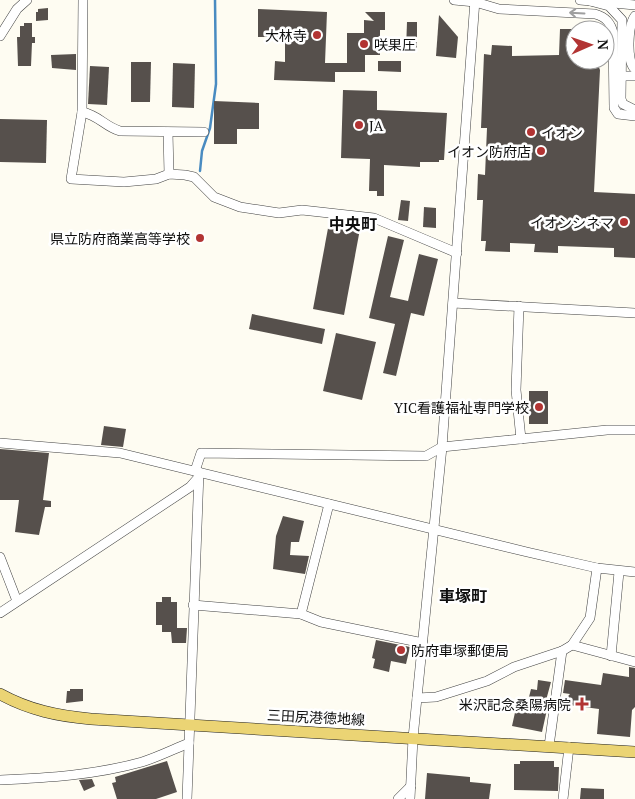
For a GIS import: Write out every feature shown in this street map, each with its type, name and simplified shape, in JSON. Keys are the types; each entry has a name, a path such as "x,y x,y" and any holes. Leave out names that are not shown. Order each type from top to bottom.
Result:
{"main road":[{"name":"三田尻港徳地線","path":"0,694 35,710 58,716 635,752"}],"street":[{"path":"0,36 17,9 27,0"},
{"path":"83,0 82,112 71,179 124,182 156,179 168,174 194,177 214,197 240,207 279,213 302,210 374,218 457,254"},
{"path":"454,0 477,0 499,9 595,14 606,20"},
{"path":"410,799 413,738 442,448 477,0"},
{"path":"580,0 635,5"},
{"path":"590,1 609,6 622,20 622,102 635,110"},
{"path":"635,16 632,21 632,57 630,65 635,69"},
{"path":"613,70 622,76 635,76"},
{"path":"613,70 614,111 621,115 635,116"},
{"path":"82,112 96,115 110,128 120,131 204,132"},
{"path":"168,132 168,174"},
{"path":"453,303 635,313"},
{"path":"519,306 516,390 521,439"},
{"path":"188,799 197,474 200,453 426,456 442,448 607,430 635,430"},
{"path":"0,442 111,452 597,568 619,572 635,572"},
{"path":"0,613 190,487 197,474"},
{"path":"301,614 329,504"},
{"path":"0,557 17,601"},
{"path":"418,698 436,697 487,681 514,666 562,651 572,645 590,618 597,568"},
{"path":"611,656 619,572"},
{"path":"193,605 301,614 321,622 423,643"},
{"path":"572,645 635,662"},
{"path":"549,746 562,651"},
{"path":"0,780 75,776 109,770 144,761 189,743"},
{"path":"563,799 569,748"},
{"path":"398,799 411,786"}],"building":[{"path":"48,8 48,20 36,21 38,9"},
{"path":"258,9 327,12 325,63 347,63 347,33 364,33 364,20 374,21 365,12 385,12 385,30 380,30 380,55 365,55 365,72 335,72 335,82 274,80 275,61 285,62 285,37 258,37"},
{"path":"439,15 458,37 456,58 436,56"},
{"path":"407,22 417,22 417,50 406,50"},
{"path":"24,23 32,23 32,37 35,37 35,43 32,43 31,66 18,66 17,37 20,37 20,26 24,26"},
{"name":"イオン防府店","path":"560,29 565,29 565,70 600,70 594,192 635,194 635,258 614,257 614,248 558,246 558,253 534,252 535,244 510,243 510,252 485,251 486,241 481,241 483,200 477,200 478,174 485,175 487,128 481,128 484,54 491,55 492,45 512,46 512,56 559,55"},
{"path":"76,54 76,70 52,68 51,55"},
{"path":"378,61 401,61 401,72 378,71"},
{"path":"131,62 151,62 150,102 131,102"},
{"path":"173,63 195,64 194,108 172,107"},
{"path":"90,66 109,67 107,105 88,104"},
{"path":"343,90 377,91 377,110 447,113 444,160 439,160 439,162 420,162 420,167 384,165 384,196 377,196 377,191 369,191 370,159 341,158"},
{"path":"214,101 259,103 259,129 237,129 237,144 214,144"},
{"path":"0,119 47,120 46,163 0,162"},
{"path":"401,200 410,201 408,221 398,220"},
{"path":"424,207 436,208 436,228 423,227"},
{"path":"329,223 360,229 344,315 313,309"},
{"path":"388,236 404,240 390,297 408,301 419,254 438,259 424,316 411,313 396,376 383,373 395,324 369,318"},
{"path":"252,314 325,329 322,344 249,329"},
{"path":"336,333 376,342 362,400 323,391"},
{"path":"529,391 548,391 548,424 529,424"},
{"path":"104,426 126,429 123,447 101,445"},
{"path":"0,449 49,453 43,500 51,501 51,507 45,507 39,535 15,532 19,500 0,500"},
{"path":"283,516 304,521 299,542 291,542 290,555 309,556 305,574 273,569 276,536"},
{"path":"162,597 171,597 171,602 177,602 177,628 187,628 186,643 172,643 171,632 162,632 162,625 156,625 156,602 162,602"},
{"path":"376,640 410,647 406,664 391,661 389,672 373,668 375,659 372,658"},
{"path":"629,667 635,668 635,707 632,710 630,737 597,734 599,709 561,704 570,694 563,693 565,680 601,685 603,673 629,677"},
{"path":"538,680 551,682 545,704 548,705 542,732 512,726 518,699 528,701 531,689 537,690"},
{"path":"70,689 83,689 83,701 66,703 67,691 70,691"},
{"path":"167,761 177,792 156,799 117,799 112,783 116,782 115,777"},
{"path":"520,761 554,761 554,767 559,767 558,791 514,790 514,764 520,764"},
{"path":"427,773 470,777 470,782 491,784 489,799 425,799"},
{"path":"92,779 95,786 84,791 79,780"},
{"path":"581,788 604,789 604,799 580,799"}],"waterway":[{"path":"200,171 202,151 210,128 216,84 215,0"}],"place":[{"name":"大林寺","path":"317,35"},
{"name":"咲果圧","path":"364,44"},
{"name":"JA","path":"359,125"},
{"name":"イオン","path":"531,132"},
{"name":"イオン防府店","path":"541,151"},
{"name":"イオンシネマ","path":"624,222"},
{"name":"県立防府商業高等学校","path":"200,238"},
{"name":"YIC看護福祉専門学校","path":"539,407"},
{"name":"防府車塚郵便局","path":"401,650"},
{"name":"米沢記念桑陽病院","path":"582,704"}],"district":[{"name":"中央町","path":"353,224"},
{"name":"車塚町","path":"463,596"}]}
